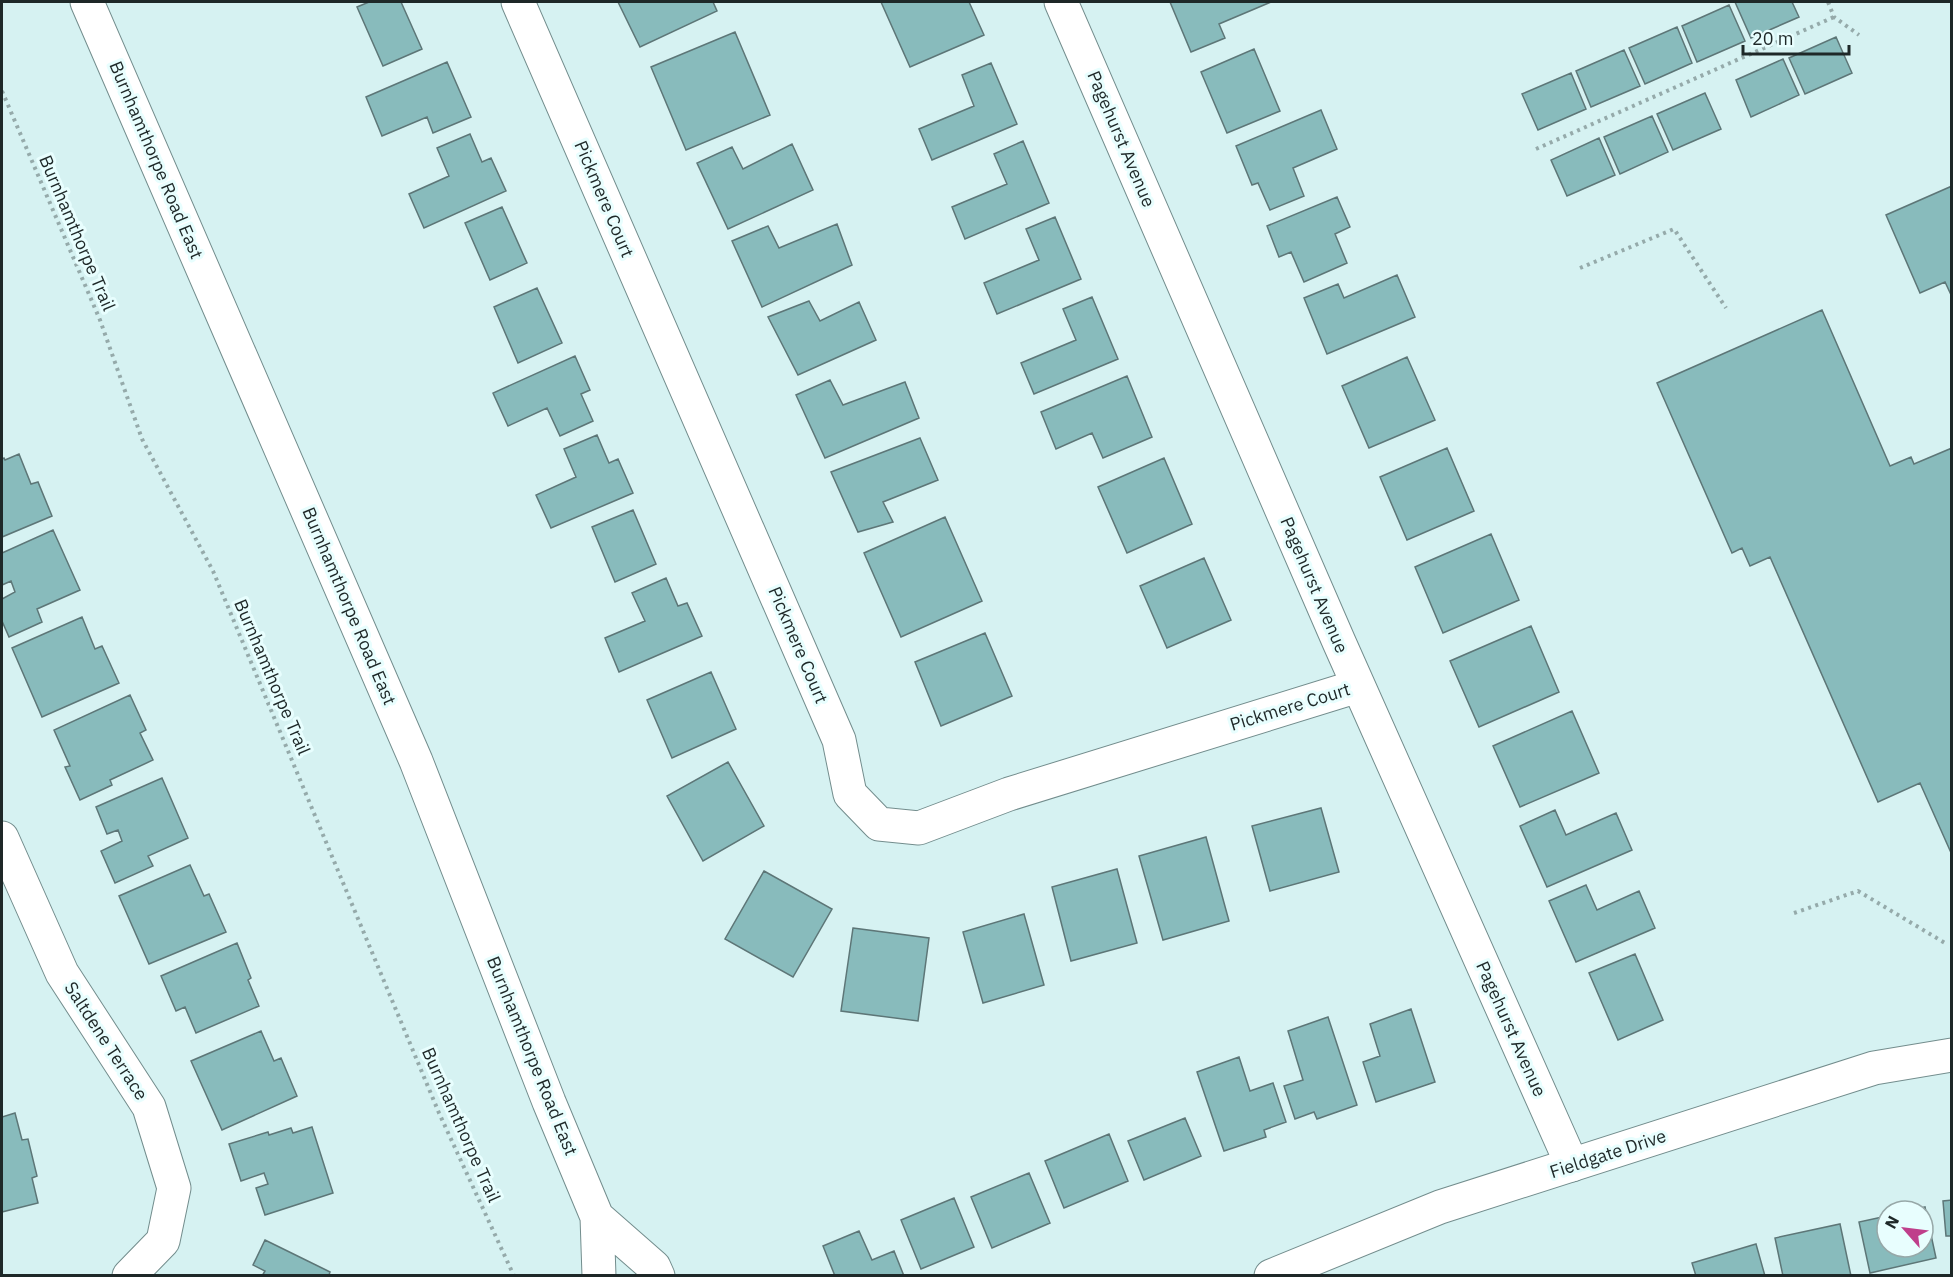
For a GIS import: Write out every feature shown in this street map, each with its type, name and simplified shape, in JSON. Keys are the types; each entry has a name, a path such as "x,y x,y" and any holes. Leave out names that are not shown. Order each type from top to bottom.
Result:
{"street":[{"name":"Burnhamthorpe Road East","path":"87,2 416,761 549,1102 597,1217 599,1275"},
{"name":"Pickmere Court","path":"518,2 839,740 850,794 879,824 919,828 1009,794 1358,686"},
{"name":"Pagehurst Avenue","path":"1061,2 1358,686 1572,1165"},
{"name":"Saltdene Terrace","path":"2,838 62,973 149,1107 174,1188 163,1241 129,1275"},
{"name":"Fieldgate Drive","path":"1271,1275 1440,1207 1874,1068 1952,1055"},
{"name":"Burnhamthorpe Road East","path":"597,1217 654,1267 658,1275"}],"path":[{"path":"1828,2 1834,17 1859,35"},
{"path":"1536,149 1834,17"},
{"name":"Burnhamthorpe Trail","path":"2,91 100,320 142,439 213,571 440,1113 514,1275"},
{"path":"1580,268 1674,229 1726,308"},
{"path":"1794,914 1858,891 1945,944"}],"building":[{"path":"369,2 401,2 422,49 383,66 357,7"},
{"path":"618,2 713,2 717,11 640,47"},
{"path":"881,2 969,2 984,35 910,67"},
{"path":"1170,2 1271,2 1219,24 1225,38 1191,52"},
{"path":"1735,2 1792,2 1799,17 1751,38"},
{"path":"1729,5 1745,41 1697,62 1682,26"},
{"path":"1677,27 1692,63 1645,84 1629,48"},
{"path":"735,32 770,115 686,150 651,67"},
{"path":"1836,37 1852,73 1805,94 1789,58"},
{"path":"1254,49 1280,111 1227,133 1201,72"},
{"path":"1624,50 1640,86 1591,107 1576,71"},
{"path":"1783,59 1799,95 1751,117 1736,80"},
{"path":"447,62 471,117 433,133 427,117 382,136 366,97"},
{"path":"991,63 1017,124 932,160 919,129 974,106 962,75"},
{"path":"1571,73 1586,109 1538,130 1522,94"},
{"path":"1705,93 1721,129 1673,150 1657,114"},
{"path":"1321,110 1337,149 1293,168 1304,196 1270,210 1258,183 1252,185 1236,146"},
{"path":"1652,116 1668,152 1620,174 1604,137"},
{"path":"470,134 482,162 491,158 506,191 424,228 409,194 449,176 437,148"},
{"path":"1599,138 1615,175 1567,196 1551,160"},
{"path":"1023,141 1049,203 965,239 952,207 1007,184 994,154"},
{"path":"792,144 813,190 728,229 697,163 732,147 743,169"},
{"path":"1952,186 1952,297 1945,282 1920,293 1886,215"},
{"path":"1337,197 1350,227 1335,234 1347,263 1304,282 1291,252 1279,257 1267,226"},
{"path":"502,207 527,263 490,280 465,223"},
{"path":"1055,217 1081,279 997,314 984,283 1039,260 1026,229"},
{"path":"837,224 852,265 762,307 732,241 768,226 779,248"},
{"path":"1397,275 1415,317 1327,354 1304,298 1338,284 1344,298"},
{"path":"537,288 562,343 518,363 494,307"},
{"path":"1092,297 1118,359 1034,394 1021,363 1076,340 1063,309"},
{"path":"809,301 820,321 859,302 876,340 798,375 768,317"},
{"path":"1822,310 1890,466 1911,457 1914,464 1952,448 1952,855 1920,783 1878,802 1770,557 1750,566 1742,548 1732,553 1657,383"},
{"path":"575,356 590,390 581,394 593,421 560,436 547,408 508,426 493,393"},
{"path":"1407,357 1435,420 1369,448 1342,386"},
{"path":"1127,376 1152,437 1103,458 1092,433 1056,449 1041,412"},
{"path":"830,380 843,405 905,382 919,418 825,458 796,395"},
{"path":"597,435 609,463 618,459 633,493 551,528 536,495 576,477 564,449"},
{"path":"920,438 938,480 883,502 893,522 858,532 831,472"},
{"path":"1447,448 1474,511 1407,540 1380,477"},
{"path":"19,454 31,484 38,482 52,516 2,537 2,459 5,460"},
{"path":"1164,458 1192,524 1127,553 1098,487"},
{"path":"633,510 656,564 615,582 592,527"},
{"path":"945,517 982,601 901,637 864,553"},
{"path":"53,530 80,590 37,609 42,622 9,637 2,621 2,599 15,592 11,581 2,585 2,553"},
{"path":"1491,534 1519,600 1443,633 1415,567"},
{"path":"1204,558 1231,620 1167,648 1140,586"},
{"path":"666,578 678,606 687,603 702,636 619,672 605,638 645,621 632,593"},
{"path":"82,617 95,649 102,646 119,683 42,717 12,648"},
{"path":"1531,626 1559,692 1479,727 1450,661"},
{"path":"985,633 1012,696 941,726 915,662"},
{"path":"711,672 736,729 672,758 647,700"},
{"path":"130,695 146,730 140,733 153,760 110,780 112,785 80,800 65,767 70,766 54,730"},
{"path":"1572,711 1599,773 1520,807 1493,746"},
{"path":"728,762 764,826 703,861 667,796"},
{"path":"162,778 188,838 148,856 153,866 115,883 101,851 122,841 118,830 107,834 96,807"},
{"path":"1321,808 1339,872 1270,891 1252,826"},
{"path":"1555,810 1566,835 1616,813 1632,850 1547,887 1520,826"},
{"path":"1206,837 1229,921 1163,940 1139,856"},
{"path":"190,865 204,896 209,894 226,932 149,964 119,896"},
{"path":"1117,869 1137,943 1071,961 1052,887"},
{"path":"764,871 832,909 793,977 725,939"},
{"path":"1586,885 1597,910 1639,891 1655,928 1576,962 1549,901"},
{"path":"1024,914 1044,985 983,1003 963,932"},
{"path":"853,928 929,938 918,1021 841,1011"},
{"path":"237,943 251,978 248,980 259,1006 196,1033 185,1007 176,1011 161,976"},
{"path":"1635,954 1663,1020 1618,1040 1589,973"},
{"path":"1411,1009 1435,1082 1376,1102 1363,1062 1380,1056 1370,1024"},
{"path":"1328,1017 1357,1105 1317,1119 1314,1112 1295,1119 1284,1086 1303,1080 1288,1031"},
{"path":"261,1031 274,1061 281,1058 297,1096 222,1130 191,1061"},
{"path":"1239,1057 1250,1091 1273,1083 1286,1122 1264,1130 1266,1137 1224,1151 1197,1072"},
{"path":"15,1113 22,1140 28,1139 37,1176 32,1178 38,1203 2,1212 2,1117"},
{"path":"1185,1118 1201,1156 1144,1180 1128,1141"},
{"path":"312,1127 333,1193 265,1215 256,1188 268,1184 264,1173 241,1181 229,1144 268,1132 269,1135 291,1128 293,1133"},
{"path":"1109,1134 1128,1181 1064,1208 1045,1161"},
{"path":"1029,1173 1050,1223 992,1248 971,1197"},
{"path":"954,1198 974,1247 921,1269 901,1220"},
{"path":"1952,1200 1952,1236 1946,1236 1943,1201"},
{"path":"1875,1219 1875,1259 1932,1259 1870,1273 1859,1222"},
{"path":"1840,1224 1851,1276 1783,1276 1775,1238"},
{"path":"859,1231 872,1260 894,1251 904,1276 835,1276 823,1246"},
{"path":"265,1240 330,1272 331,1276 262,1276 265,1271 253,1265"},
{"path":"1756,1244 1765,1276 1696,1276 1692,1263"}]}
